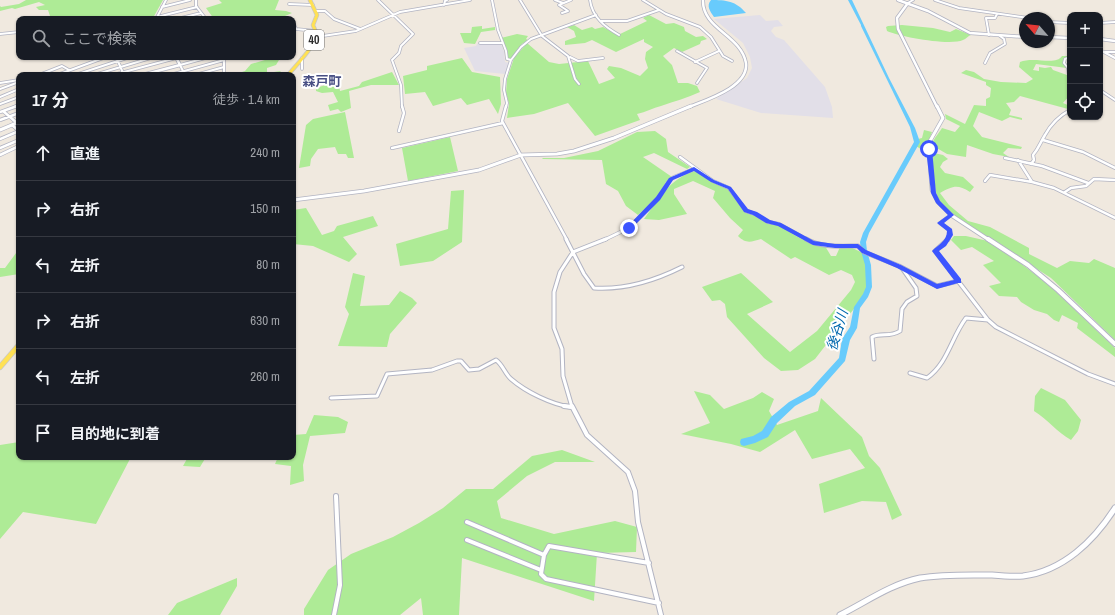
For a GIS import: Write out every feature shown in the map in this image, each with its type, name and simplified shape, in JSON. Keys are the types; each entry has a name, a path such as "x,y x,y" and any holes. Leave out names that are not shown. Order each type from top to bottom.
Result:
{"main road":[{"name":"40","path":"290,72 316,37 316,31 313,25 317,15 311,0"},
{"path":"0,367 16,348"}],"street":[{"path":"158,16 166,0"},
{"path":"162,7 190,0"},
{"path":"196,0 197,7 203,16"},
{"path":"378,0 413,34 401,46 399,53 392,60 401,85 404,113 399,132"},
{"path":"444,5 445,1 447,0"},
{"path":"316,37 360,29 393,14 404,11 470,0"},
{"path":"492,0 495,20 506,51 507,59 511,60"},
{"path":"520,0 542,35 568,56 578,61 603,58"},
{"path":"555,0 563,3"},
{"path":"562,13 568,10 559,5 571,0"},
{"path":"590,0 591,6 596,15 607,29 619,35"},
{"path":"642,0 659,10 699,26 711,38 719,51 732,61"},
{"path":"296,200 358,192 479,170 521,155 565,153 594,145 716,96 736,84 745,71 746,64 744,54 737,43 705,15 702,7 703,0"},
{"path":"898,0 928,11 964,31 989,35 1019,36"},
{"path":"913,0 908,3 897,18 898,29 942,114 942,121 932,136 929,146 932,186 935,197 951,215 1028,265 1058,290 1115,344"},
{"path":"935,0 959,8 1019,17"},
{"path":"289,4 308,6"},
{"path":"302,9 313,5"},
{"path":"164,16 197,7"},
{"path":"601,21 627,21 659,10"},
{"path":"316,11 325,11 334,19 360,29"},
{"path":"189,16 201,13"},
{"path":"989,35 986,18 995,18 997,14"},
{"path":"596,15 526,42 511,60 505,82 504,90 507,103 502,120 503,123 593,289 614,288 634,284 682,267"},
{"path":"1055,22 1067,23"},
{"path":"1103,23 1115,22"},
{"path":"296,29 316,31"},
{"path":"0,34 16,32"},
{"path":"985,63 990,53 1005,44 1004,39 1000,36"},
{"path":"1055,37 1067,38"},
{"path":"1103,39 1115,41"},
{"path":"480,43 502,43"},
{"path":"1103,50 1115,52"},
{"path":"677,51 708,69 697,83"},
{"path":"695,62 719,51"},
{"path":"1103,51 1115,58"},
{"path":"568,56 579,84"},
{"path":"302,58 302,69"},
{"path":"64,72 97,60"},
{"path":"84,72 118,60 122,72"},
{"path":"103,72 143,60"},
{"path":"130,72 169,60"},
{"path":"177,60 184,71"},
{"path":"153,72 198,60"},
{"path":"180,72 221,60"},
{"path":"223,72 224,60"},
{"path":"47,72 62,66 68,70"},
{"path":"206,72 224,67"},
{"path":"0,83 16,81"},
{"path":"0,90 16,82"},
{"path":"0,97 16,90"},
{"path":"1103,92 1115,100"},
{"path":"0,104 16,98"},
{"path":"1,111 16,105"},
{"path":"1,111 16,121"},
{"path":"1031,164 1034,160 1033,155 1040,148 1043,140 1058,117 1067,112"},
{"path":"0,120 16,113"},
{"path":"392,148 503,123"},
{"path":"0,130 16,124"},
{"path":"12,125 16,128"},
{"path":"0,139 16,132"},
{"path":"1043,140 1083,152 1115,168"},
{"path":"0,148 16,141"},
{"path":"0,155 16,147"},
{"path":"680,157 694,169 713,181 730,188 746,211 755,214 768,222 779,224 813,243 835,246 858,246 864,252 902,268 937,286 958,281"},
{"path":"1005,158 1042,166 1088,183"},
{"path":"1016,158 1032,182"},
{"path":"662,615 638,522 635,491 628,472 587,434 572,407 563,376 562,349 554,328 553,308 556,283 560,272 573,252 596,244 629,228 658,198 671,179 694,169"},
{"path":"985,181 990,174 1054,188 1065,192 1115,218"},
{"path":"1065,192 1071,188 1086,186 1092,180 1097,178 1115,180"},
{"path":"951,215 940,223 950,230 950,235 944,244 935,251 988,320 1008,334 1088,374 1115,384"},
{"path":"874,358 872,337 876,335 890,337 900,331 902,310 906,303 914,300 918,296 916,287 902,268"},
{"path":"910,373 927,378 934,373 952,346 966,318 988,320"},
{"path":"331,398 377,396 387,374 432,370 457,360 461,361 468,370 476,371 496,360 500,363 508,377 512,380 550,402 561,406 572,407"},
{"path":"334,615 340,585 336,496"},
{"path":"840,615 894,587 921,578 936,576 1022,576 1034,575 1046,571 1081,549 1092,539 1101,530 1115,508"},
{"path":"468,522 544,555"},
{"path":"466,540 541,570"},
{"path":"649,563 549,546 544,555 541,570 542,577 546,579 659,603"}],"shaded area":[{"path":"760,15 766,21 778,20 783,26 774,27 771,31 776,37 784,40 825,87 832,107 833,118 761,113 716,99 747,78 752,68 750,57 743,43 714,19"},
{"path":"478,43 501,43 505,62 509,63 505,74 475,71 464,48 476,46"}],"green space":[{"path":"26,0 163,0 154,16 50,16 48,10 39,10 36,7 45,5 39,2 15,9 12,8 0,11 0,6 19,4"},
{"path":"219,0 279,0 275,10 292,13 285,16 212,16 206,8 222,3"},
{"path":"649,15 666,24 674,23 684,27 685,31 696,37 703,36 707,39 701,41 700,44 682,52 674,48 663,56 672,65 678,83 688,83 697,86 700,92 637,114 640,120 595,136 568,103 534,114 507,118 509,104 506,93 507,79 514,58 527,43 549,62 559,64 588,61 599,84 615,78 607,69 609,66 621,68 640,76 648,68 645,59 646,52 653,47 644,42 644,39 616,52 592,40 585,43 565,45 565,41 576,37 574,31 567,27 574,25 582,30 592,27 595,29 603,27 618,35 647,21 643,18"},
{"path":"902,25 933,28 950,32 956,29 971,35 957,42 948,42 914,38 887,31 886,27 888,26"},
{"path":"482,26 482,29 495,27 495,30 481,32 475,44 464,43 460,33 471,33 472,27"},
{"path":"517,34 528,36 526,39 528,40 522,44 511,59 508,59 507,49 501,38"},
{"path":"1062,56 1067,56 1067,58 1063,60 1063,63 1067,68 1036,64 1033,70 1039,71 1039,67 1051,67 1053,70 1067,75 1067,98 1063,103 1067,105 1067,109 1020,96 1014,102 1006,103 1011,110 1009,115 1022,118 1022,120 1010,117 1002,121 979,112 973,126 982,137 1022,147 1021,149 1008,148 1003,153 1009,157 993,154 967,145 966,157 947,154 935,147 934,153 943,155 948,159 943,162 940,167 945,173 963,177 974,187 970,192 962,188 955,187 940,193 949,205 968,221 990,227 1029,248 1029,254 1057,268 1070,261 1089,263 1094,259 1115,268 1115,340 1051,278 953,215 940,202 936,193 932,144 942,128 955,132 960,126 946,119 945,114 965,124 974,105 986,106 986,99 990,97 991,88 986,85 986,82 961,73 966,70 974,72 984,79 1001,82 1026,83 1033,79 1019,67 1020,62 1026,60 1050,61 1059,59"},
{"path":"462,58 472,72 500,77 501,104 498,114 489,99 467,105 461,98 433,106 425,92 405,94 403,76 427,70 427,66"},
{"path":"265,60 279,60 276,65 267,68 267,72 242,72 245,71 251,64"},
{"path":"392,72 399,85 371,85 349,91 351,108 341,112 338,109 330,111 328,105 338,102 333,92 322,93 316,91 316,89 322,86 333,84 339,85 340,91 359,86 362,82"},
{"path":"345,112 354,158 348,158 346,154 338,154 335,147 318,149 311,159 310,166 299,168 306,125 313,119"},
{"path":"924,130 932,132 927,146 927,153 916,146 918,139 922,138"},
{"path":"655,131 666,139 668,152 690,167 687,169 654,153 643,157 672,177 666,182 656,199 638,215 626,206 618,191 606,184 602,160 542,158 564,158 598,151 637,132"},
{"path":"450,137 458,171 408,181 402,148"},
{"path":"695,171 729,189 745,211 778,225 812,244 825,246 831,256 836,256 840,247 848,246 863,253 868,272 867,292 815,359 798,370 781,371 764,358 727,317 725,304 720,300 712,301 702,287 741,273 773,302 747,314 790,352 817,331 851,290 855,282 852,275 841,270 829,275 795,257 791,259 761,239 751,241 744,240 738,236 743,230 730,218 713,198 715,191 693,181 674,189 674,194 687,214 659,220 644,219 660,197 672,184 686,174"},
{"path":"464,190 462,242 433,261 400,266 396,244 448,229 451,191"},
{"path":"306,208 322,235 334,231 337,226 373,216 378,226 343,237 357,254 349,262 313,246 296,244 296,210"},
{"path":"954,236 966,236 988,241 1007,253 1048,284 1115,348 1115,357 1077,328 1078,323 1062,315 1059,322 1047,314 1034,310 1021,302 1017,297 999,296 989,286 1001,283 983,265 994,261 972,247 961,250 951,240"},
{"path":"16,253 16,274 0,277 0,268 5,268"},
{"path":"353,273 365,276 360,306 389,305 400,291 412,298 417,303 390,334 387,347 338,346 349,314 345,307"},
{"path":"1041,388 1065,400 1081,420 1078,431 1071,440 1034,411 1035,396"},
{"path":"694,391 710,395 724,409 753,398 762,392 774,399 769,411 777,425 818,411 821,398 862,437 869,456 880,468 902,515 892,520 886,502 862,501 824,513 819,484 865,468 850,449 812,459 795,430 760,452 731,444 681,434 710,423"},
{"path":"314,415 338,417 348,422 345,433 310,436 303,465 304,481 290,485 291,466 275,464 277,460 296,460 296,435 306,434"},
{"path":"16,442 16,460 129,460 96,524 23,512 0,539 0,445"},
{"path":"562,450 595,462 555,462 527,476 497,501 501,518 554,534 615,521 637,527 636,552 597,553 594,601 462,558 459,615 423,615 421,598 400,615 304,615 304,609 328,570 351,554 393,537 419,523 443,508 466,489 493,489 532,456"},
{"path":"186,460 204,460 200,467 183,466"},
{"path":"237,578 237,586 220,615 168,615 177,603"}],"water":[{"path":"711,0 730,2 738,6 746,13 714,17 709,6"}],"waterway":[{"name":"後谷川","path":"850,0 862,24"},
{"name":"後谷川","path":"863,26 887,77"},
{"name":"後谷川","path":"888,79 911,126"},
{"name":"後谷川","path":"903,167 917,142 912,128"},
{"name":"後谷川","path":"864,251 863,242 866,233 902,169"},
{"name":"後谷川","path":"744,442 765,434 774,420 792,404 812,393 842,359 846,339 853,328 857,307 866,295 869,287 868,265 865,253"}],"district":[{"name":"森戸町","path":"322,81"}],"route":[{"path":"629,228 658,198 671,179 696,169 713,181 730,188 746,211 755,214 768,222 779,224 813,243 835,246 858,246 864,252 899,266 930,284 940,286 958,281 935,251 948,240 951,233 950,230 940,223 951,215 938,202 933,193 929,149"}]}
